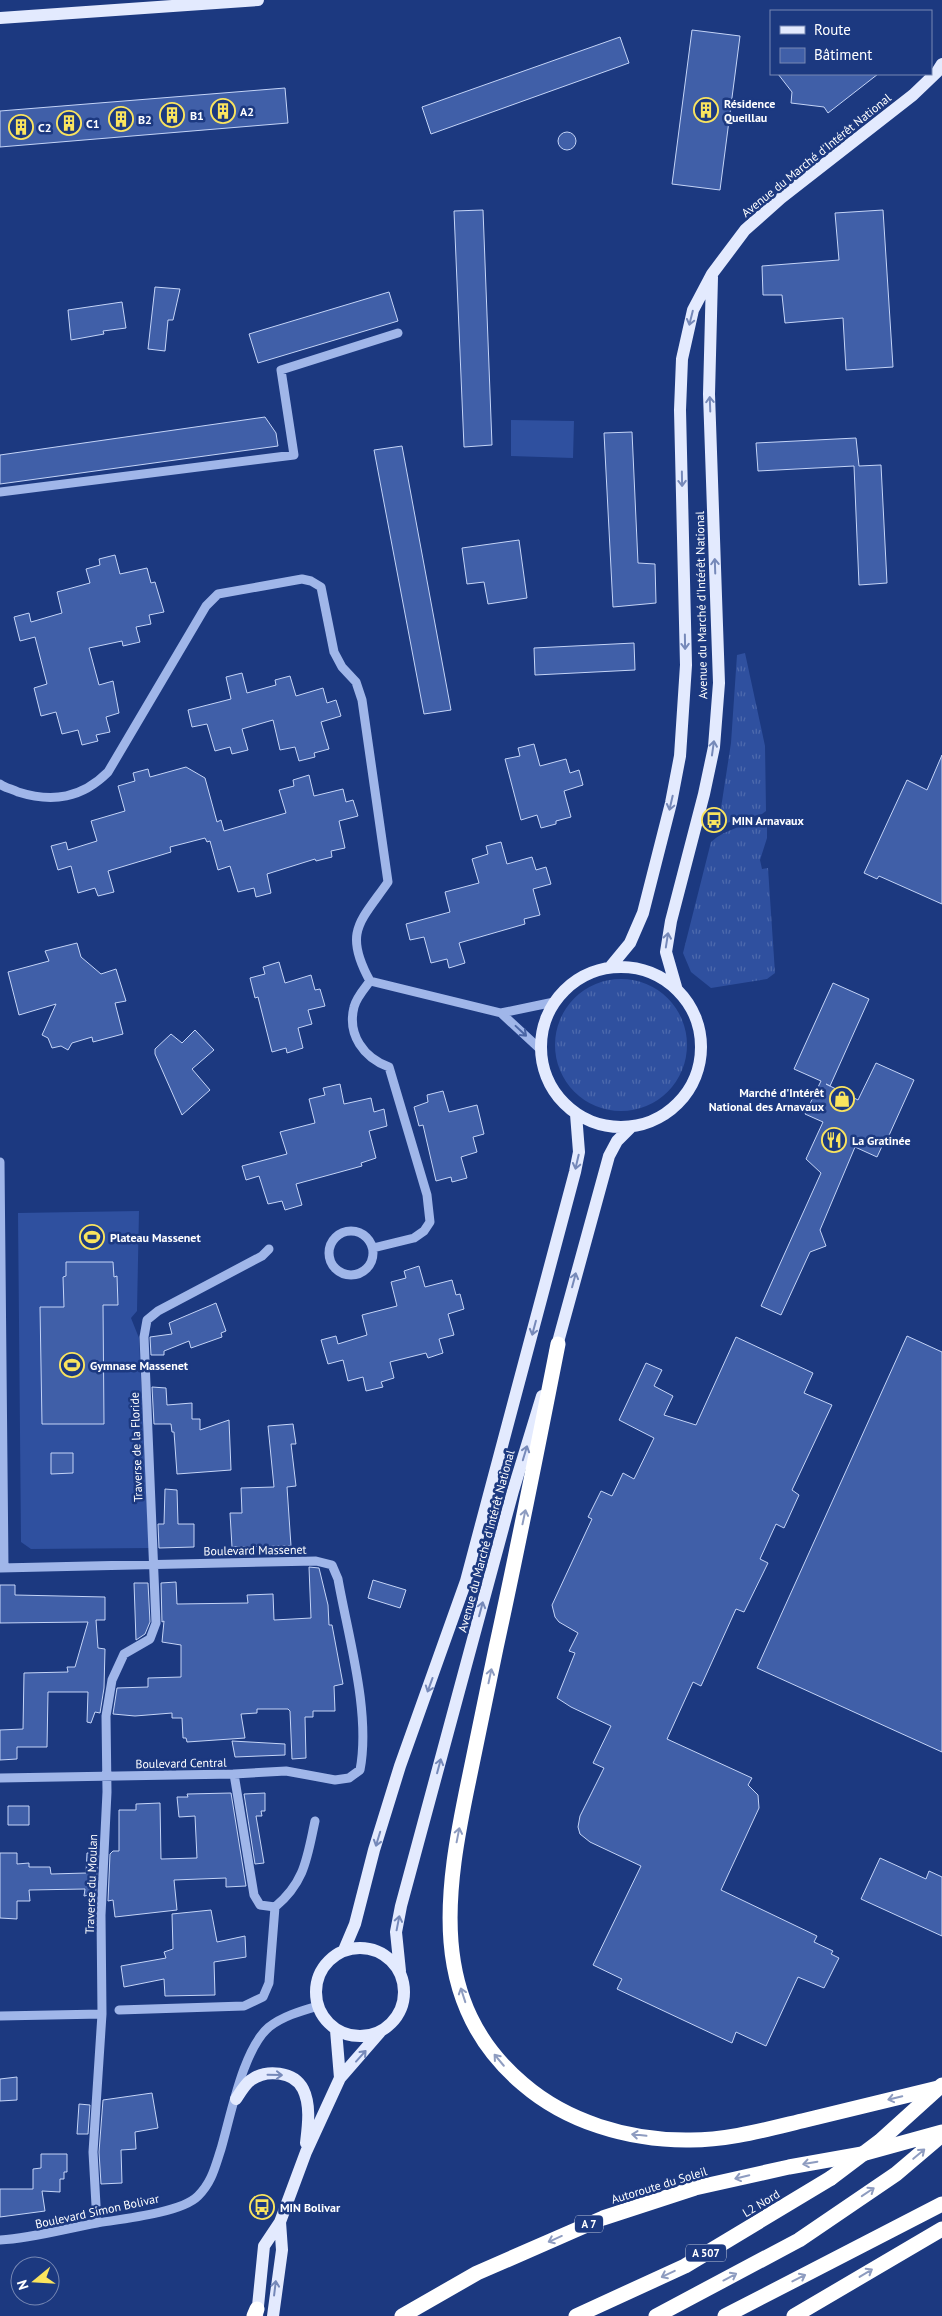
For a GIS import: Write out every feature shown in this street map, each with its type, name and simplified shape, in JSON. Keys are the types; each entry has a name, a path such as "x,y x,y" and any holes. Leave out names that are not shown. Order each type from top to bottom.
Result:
{"highway":[{"path":"558,1344 529,1494 464,1805 450,1887 451,1958 470,2017 498,2061 542,2100 570,2115 622,2133 687,2140 755,2132 942,2086"},
{"name":"L2 Nord","path":"576,2316 685,2266 831,2178 880,2141 942,2086"},
{"name":"A 507","path":"656,2316 799,2240 896,2174 942,2134"},
{"name":"Autoroute du Soleil","path":"402,2316 477,2273 603,2218 696,2188 789,2167 862,2154 942,2134"},
{"path":"725,2316 942,2204"},
{"path":"794,2316 942,2229"}],"main road":[{"path":"0,18 258,0"},
{"name":"Avenue du Marché d'Intérêt National","path":"611,966 630,943 643,913 672,803 680,756 686,665 680,410 682,359 693,310 712,274 745,230 781,198 913,95 937,72 942,64"},
{"name":"Avenue du Marché d'Intérêt National","path":"676,987 666,952 670,921 706,785 714,747 719,683 709,394 712,274"},
{"path":"611,966 634,967 657,974 676,987 689,1004 698,1022 702,1042 700,1062 696,1075 683,1098 668,1112 651,1122 630,1127 602,1125 576,1114 558,1097 546,1075 541,1050 543,1025 554,1002 569,985 589,972 611,966"},
{"name":"Avenue du Marché d'Intérêt National","path":"344,1950 355,1924 374,1850 400,1766 448,1636 468,1571 579,1152 576,1114"},
{"name":"Avenue du Marché d'Intérêt National","path":"400,1971 396,1932 401,1906 513,1491 558,1344 609,1156 617,1141 630,1127"},
{"path":"256,2314 264,2246 280,2222 306,2152 340,2078 380,2032 392,2023 400,2012 404,1999 404,1985 400,1971 392,1960 378,1950 361,1947 344,1950 329,1958 319,1972 315,1989 318,2006 325,2020 336,2030 350,2036 366,2036 380,2032"},
{"path":"336,2030 340,2078"},
{"path":"236,2099 251,2080 267,2074 291,2077 303,2088 307,2103 306,2152"},
{"path":"272,2316 282,2250 280,2222"}],"street":[{"path":"0,492 294,455 281,370 398,333"},
{"path":"0,784 38,798 74,793 94,786 108,772 206,606 218,594 302,579 311,580 321,587 334,652 342,667 356,682 362,700 388,882 358,924 355,941 358,958 370,981 500,1013 554,1002"},
{"path":"370,981 354,1006 352,1020 355,1038 363,1051 377,1063 390,1067 427,1195 430,1222 424,1231 414,1238 373,1248"},
{"path":"500,1013 541,1050"},
{"path":"0,1162 2,1568"},
{"path":"353,1230 366,1236 373,1248 372,1263 362,1273 348,1276 335,1270 328,1258 329,1243 339,1233 353,1230"},
{"name":"Traverse de la Floride","path":"153,1564 144,1337 147,1320 158,1311 262,1256 269,1249"},
{"name":"Boulevard Massenet","path":"2,1568 316,1561 332,1565 338,1579 361,1707 363,1754 360,1770"},
{"name":"Traverse du Moulan","path":"97,2224 93,2152 102,2014 101,1916 107,1776 106,1716 112,1680 124,1654 150,1639 155,1631 153,1564"},
{"name":"Boulevard Central","path":"0,1778 286,1772 335,1780 349,1778 360,1770"},
{"path":"234,1774 254,1895 260,1905 275,1907"},
{"path":"119,2010 244,2006 263,1997 269,1983 275,1907 290,1894 305,1866 315,1821"},
{"name":"Boulevard Simon Bolivar","path":"0,2240 29,2238 145,2216 197,2198 211,2180 242,2073 253,2048 269,2027 294,2013 318,2006"},
{"path":"0,2016 102,2014"}],"green space":[{"path":"511,420 574,421 573,458 511,456"},
{"path":"745,653 765,746 766,811 762,814 726,823 719,821 731,743 737,655"},
{"path":"767,820 767,838 760,860 762,869 768,868 775,973 767,979 711,988 691,972 683,953 711,842 730,830"},
{"path":"621,979 646,984 667,999 682,1020 687,1045 682,1070 667,1091 646,1106 621,1111 596,1106 575,1091 560,1070 555,1045 560,1020 575,999 596,984"},
{"path":"139,1211 137,1311 131,1318 139,1338 149,1548 31,1549 21,1542 18,1213"}],"building":[{"name":"Résidence Queillau","path":"692,30 740,36 720,190 672,184"},
{"path":"620,37 629,63 431,134 422,107"},
{"path":"779,75 877,75 828,113 824,107 791,103 792,92"},
{"path":"285,88 288,123 0,147 0,111"},
{"path":"567,132 573,135 576,141 573,147 567,150 561,147 558,141 561,135"},
{"path":"483,210 492,445 464,447 454,211"},
{"path":"883,210 893,367 846,370 843,318 785,323 782,295 763,295 762,266 839,260 835,213"},
{"path":"155,287 180,289 173,320 168,320 165,351 148,349"},
{"path":"389,292 398,321 258,363 249,334"},
{"path":"122,302 126,328 103,331 104,334 71,340 68,310"},
{"path":"265,417 276,433 278,446 0,484 0,455"},
{"path":"632,432 638,563 655,564 656,603 613,607 604,433"},
{"path":"856,438 859,466 881,465 887,583 859,585 854,466 758,471 756,443"},
{"path":"402,446 451,710 424,714 374,450"},
{"path":"519,540 527,598 488,604 484,582 467,584 462,548"},
{"path":"115,555 120,574 147,568 151,583 155,582 164,612 149,615 151,624 136,627 140,642 123,646 122,641 89,648 99,685 113,681 119,713 106,717 110,732 96,735 98,741 82,745 78,730 62,734 56,712 41,716 34,688 47,684 35,637 20,641 14,617 29,613 31,622 62,613 57,592 90,583 86,569 100,565 99,559"},
{"path":"634,643 635,670 535,675 534,648"},
{"path":"242,673 247,693 276,685 275,680 290,676 296,696 323,688 327,703 336,700 341,716 321,722 329,749 314,753 315,757 299,761 295,747 280,750 273,720 242,729 248,750 232,754 230,747 215,751 207,724 192,727 188,710 231,699 226,677"},
{"path":"534,744 540,766 566,759 570,773 579,770 583,785 564,791 571,817 541,828 537,815 521,820 505,759 520,756 518,748"},
{"path":"942,755 942,904 879,876 877,879 864,873 907,780 927,790"},
{"path":"186,767 205,778 217,822 221,820 224,831 286,813 279,790 294,786 293,780 309,775 314,796 343,789 346,802 353,800 358,816 339,821 345,848 331,851 332,857 316,861 315,859 267,874 271,893 256,897 254,888 238,892 230,866 218,870 210,841 207,842 205,838 170,847 171,852 108,871 114,892 98,896 95,888 78,893 71,866 58,870 51,846 66,842 68,850 97,841 91,821 125,811 118,786 135,781 133,773 148,769 150,777"},
{"path":"501,842 507,864 532,857 536,870 546,867 551,884 533,889 540,915 524,919 525,924 459,943 465,963 449,968 447,959 431,963 424,937 410,940 406,924 450,912 445,892 479,883 472,859 488,854 486,846"},
{"path":"77,943 81,957 101,974 116,969 126,1001 115,1003 123,1034 93,1042 92,1037 72,1043 68,1050 61,1046 52,1048 48,1038 42,1035 56,1004 19,1015 8,972 49,961 45,951"},
{"path":"279,962 285,983 311,975 315,990 320,989 325,1006 308,1010 312,1024 298,1028 303,1048 287,1053 286,1048 272,1052 258,997 255,998 250,978 265,974 263,967"},
{"path":"833,983 869,999 830,1086 858,1100 876,1063 914,1080 886,1142 884,1142 877,1157 855,1147 820,1230 826,1246 810,1252 781,1315 761,1306 821,1173 806,1159 823,1122 805,1114 821,1081 794,1069"},
{"path":"195,1030 214,1050 192,1069 210,1090 182,1115 155,1054 155,1049 171,1034 182,1043"},
{"path":"340,1084 344,1104 371,1098 374,1112 384,1109 387,1126 369,1131 376,1158 361,1163 362,1166 296,1184 302,1205 285,1210 282,1201 268,1204 259,1176 246,1180 242,1166 287,1154 280,1132 315,1123 309,1099 325,1095 323,1088"},
{"path":"443,1091 449,1112 477,1105 484,1134 473,1137 477,1152 461,1157 467,1178 452,1182 451,1177 436,1181 423,1125 419,1126 414,1107 428,1102 427,1095"},
{"name":"Gymnase Massenet","path":"66,1262 113,1262 114,1277 117,1276 118,1305 103,1305 104,1424 42,1424 40,1307 64,1307 63,1277 66,1276"},
{"path":"419,1266 425,1287 452,1280 456,1295 460,1294 464,1309 448,1314 454,1335 439,1339 443,1353 428,1358 426,1353 390,1362 394,1378 381,1382 383,1387 366,1391 363,1377 348,1381 343,1360 328,1364 321,1340 336,1336 338,1344 367,1335 362,1315 397,1306 391,1282 406,1278 404,1271"},
{"path":"216,1303 226,1331 221,1333 222,1337 191,1348 189,1341 164,1351 164,1355 151,1355 150,1337 172,1334 169,1323"},
{"path":"907,1336 942,1352 942,1752 757,1668"},
{"path":"736,1337 813,1373 804,1393 832,1405 792,1490 799,1495 784,1528 776,1524 760,1559 768,1563 744,1612 736,1609 701,1686 693,1682 667,1739 752,1778 748,1785 758,1795 759,1808 721,1890 817,1936 814,1942 833,1951 831,1954 839,1958 824,1988 798,1977 766,2046 736,2032 732,2043 617,1989 622,1979 593,1965 641,1866 590,1842 580,1834 578,1827 580,1816 604,1768 593,1763 611,1726 571,1707 557,1698 575,1653 569,1651 578,1633 559,1622 555,1617 552,1605 592,1519 588,1517 601,1491 612,1496 623,1473 634,1479 654,1438 619,1420 646,1363 662,1370 654,1386 673,1396 664,1415 696,1425"},
{"path":"152,1387 166,1388 167,1405 192,1403 192,1419 200,1419 200,1430 229,1420 231,1470 177,1474 174,1432 172,1432 171,1424 154,1424"},
{"path":"293,1424 296,1444 291,1444 296,1486 287,1487 291,1546 232,1547 230,1513 242,1513 241,1488 274,1487 268,1426"},
{"path":"51,1453 73,1453 73,1473 51,1474"},
{"path":"165,1489 177,1490 178,1524 194,1524 194,1547 159,1548 158,1524 164,1524"},
{"path":"309,1567 319,1568 328,1605 329,1625 332,1625 343,1684 334,1686 335,1711 313,1711 313,1717 305,1717 306,1758 292,1759 290,1711 288,1709 257,1709 257,1713 241,1714 245,1738 187,1742 186,1738 183,1738 182,1718 172,1718 172,1713 135,1716 113,1714 117,1688 148,1687 148,1678 181,1677 181,1645 162,1642 164,1621 162,1622 161,1583 176,1582 177,1604 248,1603 247,1595 273,1594 274,1620 311,1618"},
{"path":"373,1580 406,1590 400,1608 368,1598"},
{"path":"134,1583 148,1583 150,1622 145,1634 136,1640"},
{"path":"0,1585 15,1585 15,1595 105,1597 105,1620 96,1620 98,1648 105,1649 104,1688 100,1713 95,1712 91,1723 87,1722 88,1692 48,1692 47,1747 17,1747 17,1759 0,1760 0,1730 23,1729 24,1673 68,1672 67,1667 75,1667 88,1622 0,1623"},
{"path":"232,1741 285,1744 285,1755 235,1757"},
{"path":"231,1793 246,1886 226,1887 226,1878 174,1880 177,1910 115,1917 113,1900 108,1901 110,1854 113,1851 119,1851 119,1810 136,1810 136,1804 160,1803 161,1859 197,1858 195,1816 179,1817 177,1797 188,1797 187,1794"},
{"path":"265,1793 265,1811 261,1811 262,1816 256,1816 264,1863 255,1864 244,1794"},
{"path":"8,1806 29,1806 29,1825 8,1825"},
{"path":"0,1853 17,1853 17,1864 29,1863 29,1867 50,1867 51,1874 86,1873 87,1853 98,1853 95,1902 88,1902 89,1895 84,1896 85,1889 29,1890 30,1901 17,1901 17,1919 0,1918"},
{"path":"880,1858 926,1879 929,1871 942,1877 942,1936 861,1899"},
{"path":"211,1910 217,1942 245,1936 246,1957 214,1962 215,1995 165,1996 164,1979 124,1987 121,1966 166,1958 164,1952 173,1949 172,1914"},
{"path":"17,2077 17,2100 0,2101 0,2079"},
{"path":"152,2093 158,2128 135,2132 136,2149 121,2150 122,2183 101,2184 99,2152 103,2100"},
{"path":"79,2104 90,2105 88,2134 77,2134"},
{"path":"41,2154 67,2154 67,2172 64,2172 64,2179 60,2179 60,2192 42,2191 45,2211 0,2217 0,2189 33,2189 33,2169 41,2168"}],"place":[{"name":"Résidence Queillau","path":"706,110"},
{"name":"A2","path":"223,111"},
{"name":"B1","path":"172,115"},
{"name":"B2","path":"121,119"},
{"name":"C1","path":"69,123"},
{"name":"C2","path":"21,127"},
{"name":"MIN Arnavaux","path":"714,820"},
{"name":"Marché d'Intérêt National des Arnavaux","path":"842,1099"},
{"name":"La Gratinée","path":"834,1140"},
{"name":"Plateau Massenet","path":"92,1237"},
{"name":"Gymnase Massenet","path":"72,1365"},
{"name":"MIN Bolivar","path":"262,2207"}]}
